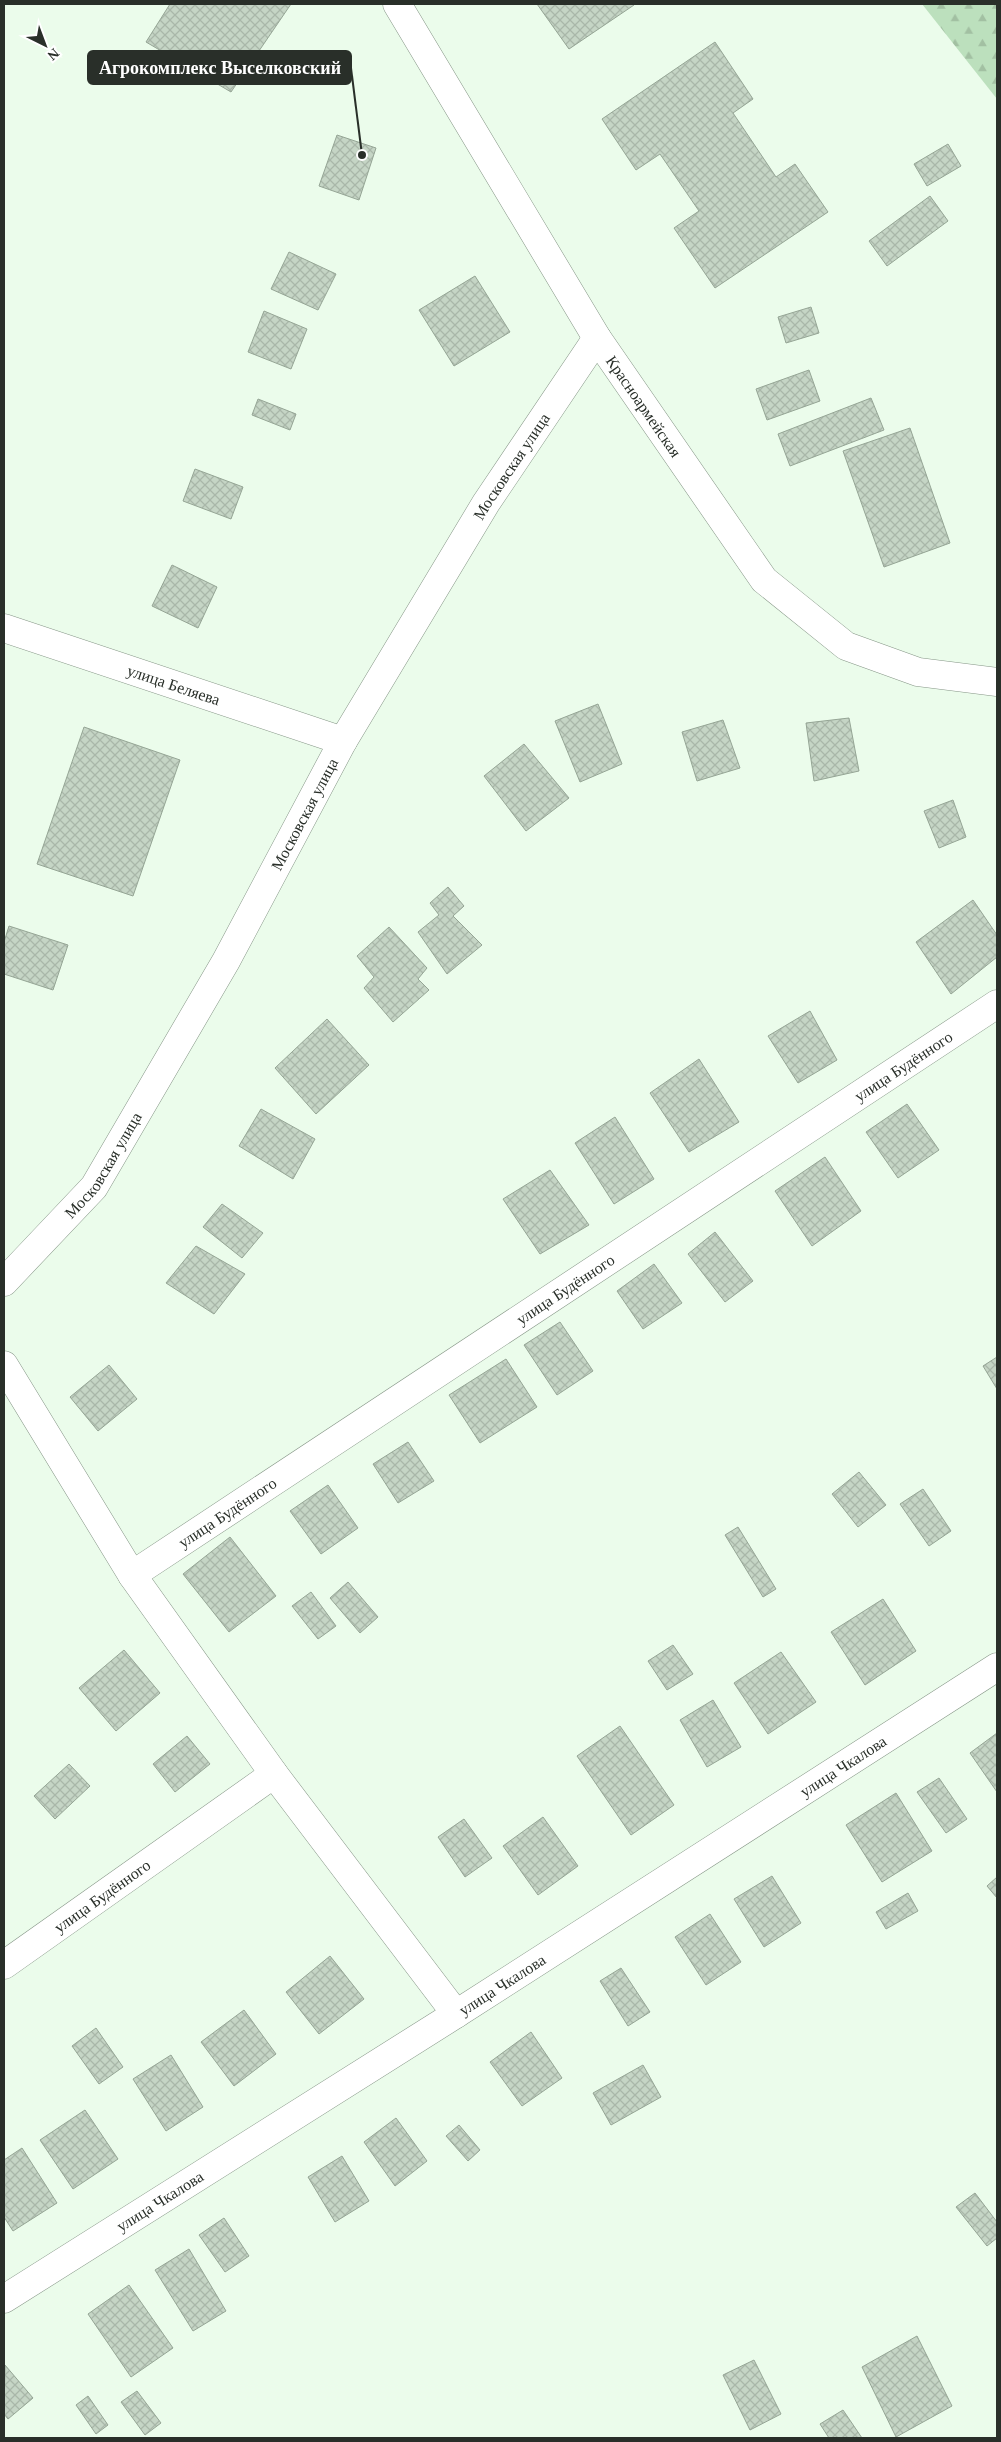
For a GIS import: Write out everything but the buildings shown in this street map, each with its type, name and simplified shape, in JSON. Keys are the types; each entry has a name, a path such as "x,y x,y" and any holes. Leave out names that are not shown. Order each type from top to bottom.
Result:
{"street":[{"name":"Красноармейская","path":"397,4 597,338 764,580 846,646 918,672 997,682"},
{"name":"Московская улица","path":"4,1282 94,1187 226,961 343,741 486,503 597,338"},
{"name":"улица Беляева","path":"4,628 343,741"},
{"name":"улица Будённого","path":"132,1575 997,1004"},
{"path":"4,1365 132,1575 274,1774 456,2014"},
{"name":"улица Чкалова","path":"4,2298 456,2014 997,1667"},
{"name":"улица Будённого","path":"4,1965 274,1774"}],"green space":[{"path":"922,4 997,4 997,99"}],"place":[{"name":"Агрокомплекс Выселковский","path":"362,155"}]}
